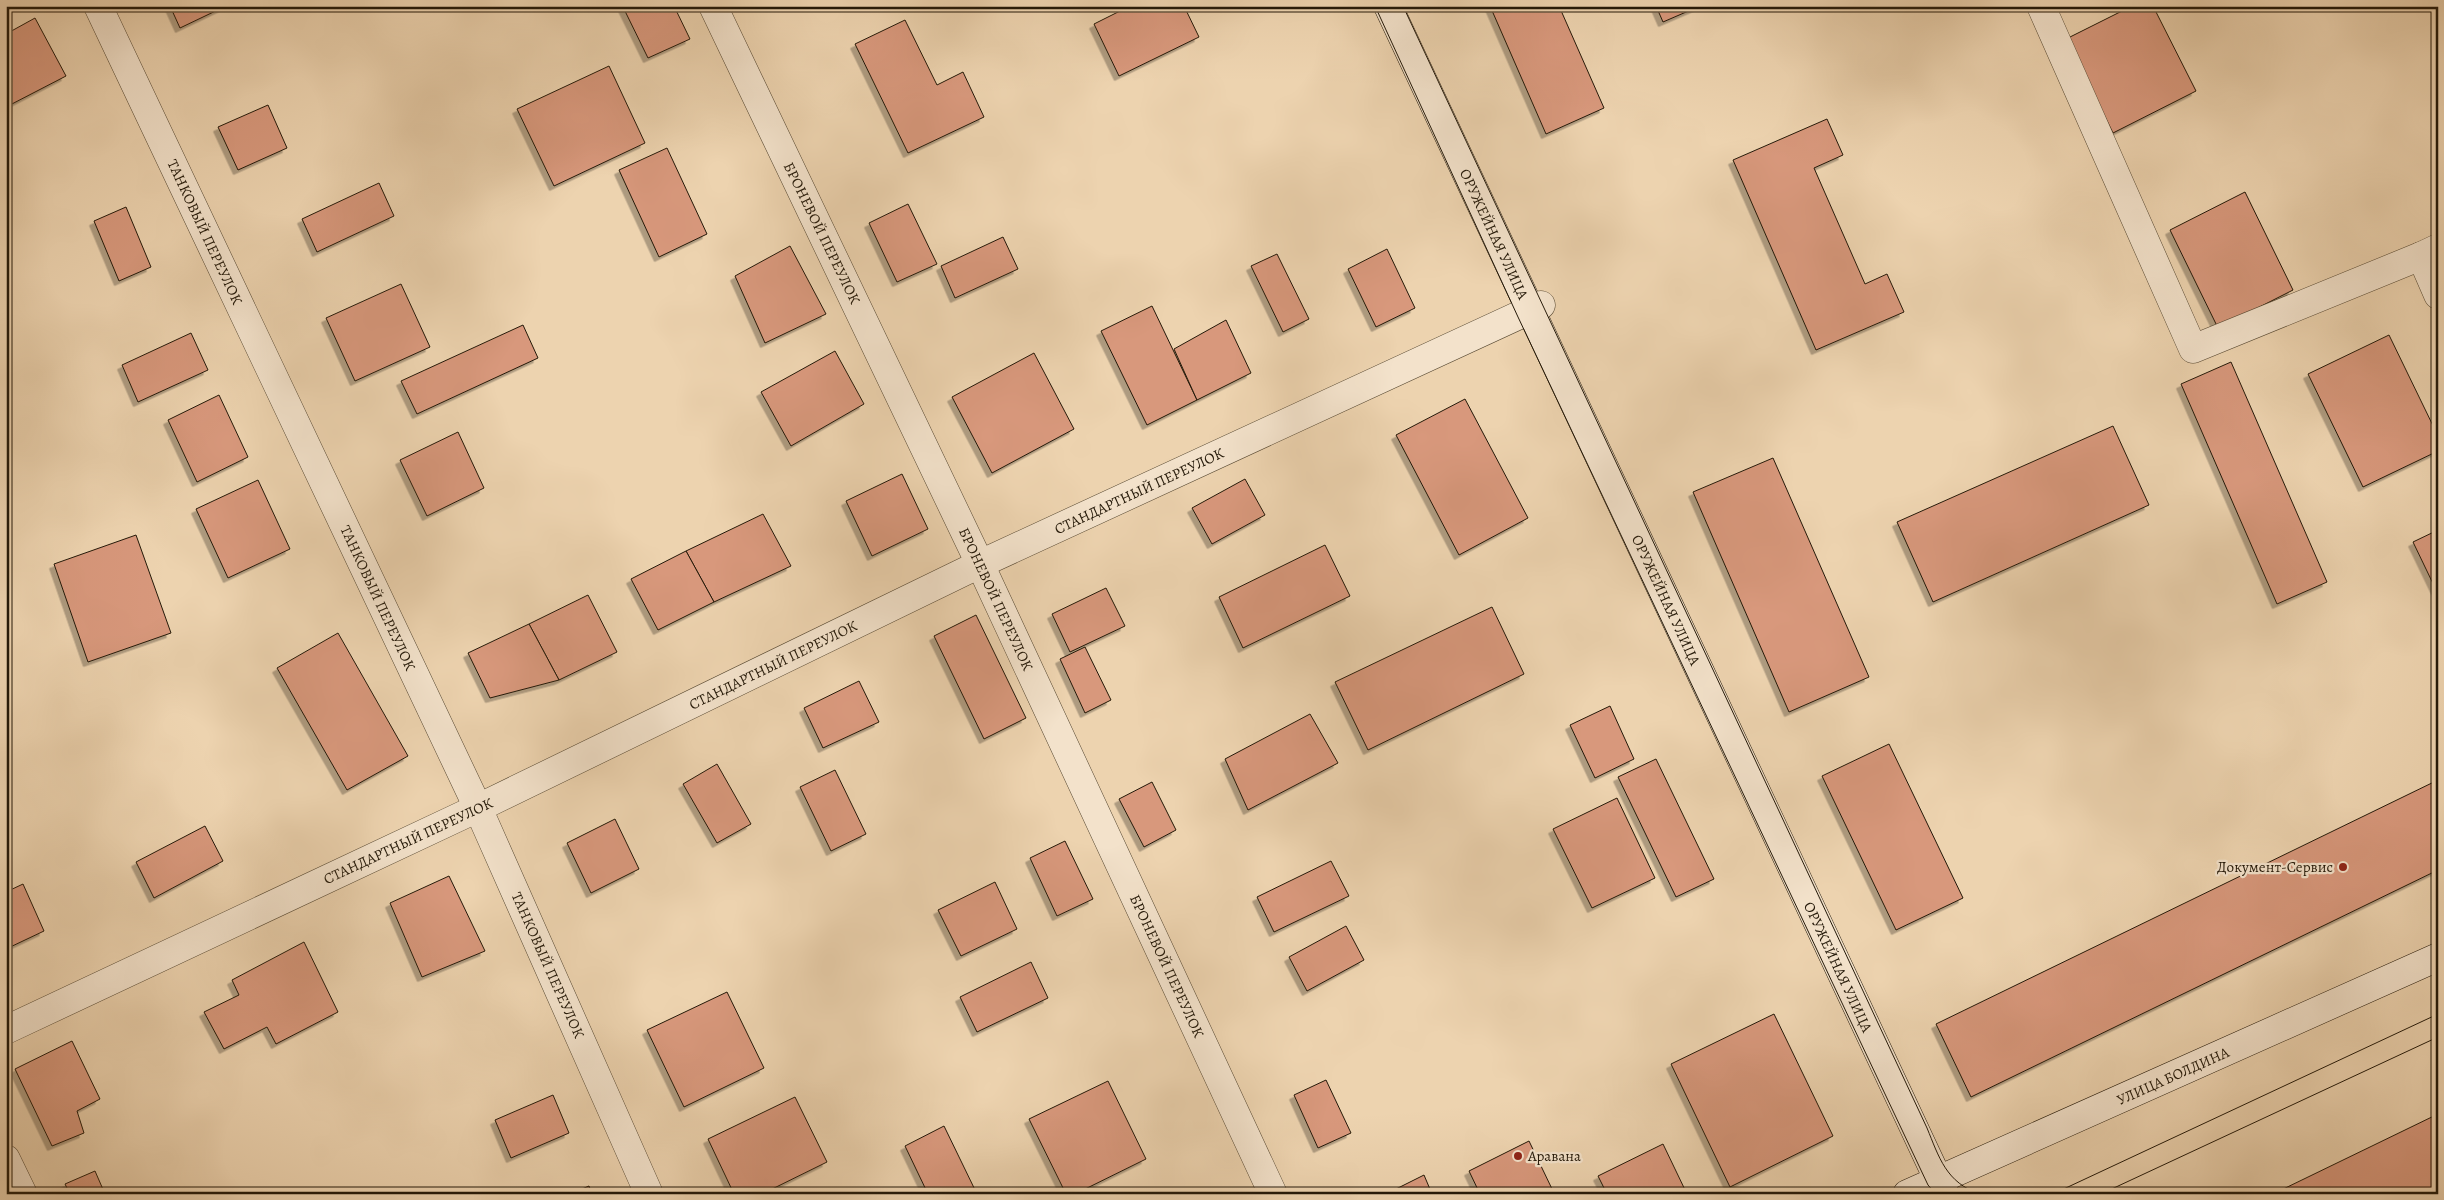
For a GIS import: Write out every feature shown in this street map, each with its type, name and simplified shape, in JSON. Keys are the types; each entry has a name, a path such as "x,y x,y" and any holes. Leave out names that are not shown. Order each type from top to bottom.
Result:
{"street":[{"name":"ТАНКОВЫЙ ПЕРЕУЛОК","path":"98,6 478,808 649,1194"},
{"name":"БРОНЕВОЙ ПЕРЕУЛОК","path":"713,6 980,564 1273,1194"},
{"name":"ОРУЖЕЙНАЯ УЛИЦА","path":"1388,6 1536,308 1942,1187"},
{"path":"2040,6 2193,349 2429,252 2438,295"},
{"name":"СТАНДАРТНЫЙ ПЕРЕУЛОК","path":"6,1030 478,808 980,564 1536,308"},
{"name":"УЛИЦА БОЛДИНА","path":"1907,1194 1942,1187 2438,957"},
{"path":"6,1159 23,1194"}],"building":[{"path":"170,6 226,6 180,28"},
{"path":"674,6 690,39 648,58 623,7"},
{"path":"1130,6 1184,6 1199,37 1119,76 1094,24"},
{"path":"1490,6 1559,6 1604,108 1546,134"},
{"path":"1656,6 1700,6 1663,22"},
{"path":"2132,6 2153,6 2196,91 2113,133 2066,39"},
{"path":"35,18 66,76 8,106 6,103 6,34"},
{"path":"905,20 937,85 963,72 984,117 908,153 855,44"},
{"path":"609,66 645,143 554,186 517,109"},
{"path":"268,105 287,148 238,170 218,127"},
{"path":"1827,119 1843,155 1814,168 1865,284 1887,274 1904,312 1816,350 1733,160"},
{"path":"667,148 707,234 659,257 619,170"},
{"path":"379,183 394,216 317,252 302,219"},
{"path":"2245,192 2293,290 2218,328 2170,230"},
{"path":"908,204 937,264 897,282 869,223"},
{"path":"126,207 151,267 119,281 94,221"},
{"path":"1003,237 1018,269 955,298 941,266"},
{"path":"790,246 826,314 765,343 735,276"},
{"path":"1387,249 1415,308 1376,327 1348,269"},
{"path":"1277,254 1309,319 1283,332 1251,266"},
{"path":"401,284 430,347 355,381 326,318"},
{"path":"1152,306 1197,400 1147,425 1101,331"},
{"path":"1226,320 1251,373 1197,400 1174,349"},
{"path":"523,325 538,358 417,414 401,381"},
{"path":"191,333 208,370 138,402 122,365"},
{"path":"2389,335 2438,436 2438,451 2363,487 2308,374"},
{"path":"835,351 864,404 791,446 761,392"},
{"path":"1034,353 1074,429 992,473 952,397"},
{"path":"2231,362 2327,582 2277,604 2181,384"},
{"path":"219,395 248,457 197,482 168,420"},
{"path":"1465,399 1528,518 1459,555 1396,435"},
{"path":"2113,426 2149,505 1933,602 1897,522"},
{"path":"458,432 484,488 427,516 400,460"},
{"path":"1773,458 1869,677 1789,712 1693,492"},
{"path":"902,474 928,529 872,556 846,501"},
{"path":"1245,479 1265,515 1212,544 1192,508"},
{"path":"258,480 290,549 228,578 196,509"},
{"path":"763,514 791,566 714,602 686,551"},
{"path":"2438,530 2438,594 2413,542"},
{"path":"136,535 171,633 88,662 54,564"},
{"path":"1325,545 1350,596 1243,648 1219,597"},
{"path":"686,551 714,602 658,630 631,579"},
{"path":"1106,588 1125,626 1070,652 1052,614"},
{"path":"588,595 617,652 559,680 529,624"},
{"path":"1492,607 1524,674 1368,750 1335,682"},
{"path":"976,615 1026,718 984,739 934,636"},
{"path":"529,624 559,680 490,698 468,653"},
{"path":"338,633 408,756 347,790 277,668"},
{"path":"1085,647 1111,700 1085,713 1060,659"},
{"path":"859,681 879,722 823,748 804,708"},
{"path":"1610,706 1634,759 1595,778 1570,725"},
{"path":"1310,714 1338,763 1248,810 1225,759"},
{"path":"1889,744 1963,898 1896,930 1822,776"},
{"path":"1656,759 1714,879 1676,897 1618,777"},
{"path":"717,764 751,824 717,843 683,784"},
{"path":"835,770 866,834 831,851 800,787"},
{"path":"2438,780 2438,870 1971,1097 1936,1024"},
{"path":"1152,782 1176,830 1144,847 1119,799"},
{"path":"1617,798 1655,878 1592,908 1553,829"},
{"path":"615,819 639,869 591,893 567,843"},
{"path":"205,826 223,861 154,898 136,862"},
{"path":"1065,841 1093,899 1057,916 1030,858"},
{"path":"1331,861 1349,896 1274,932 1257,897"},
{"path":"449,876 485,951 422,977 390,903"},
{"path":"995,882 1017,929 961,956 938,910"},
{"path":"23,884 44,931 6,949 6,892"},
{"path":"1346,926 1364,960 1307,991 1289,957"},
{"path":"304,942 338,1012 276,1044 267,1027 224,1049 204,1012 239,995 232,980"},
{"path":"1031,962 1048,998 977,1032 960,997"},
{"path":"727,992 764,1068 684,1107 647,1030"},
{"path":"1774,1014 1833,1136 1730,1187 1671,1064"},
{"path":"72,1041 100,1099 77,1111 84,1133 52,1146 15,1069"},
{"path":"1326,1080 1351,1133 1318,1148 1294,1095"},
{"path":"1108,1081 1146,1159 1075,1194 1066,1194 1029,1119"},
{"path":"553,1095 569,1133 511,1158 495,1120"},
{"path":"795,1097 827,1162 762,1194 734,1194 708,1139"},
{"path":"2438,1114 2438,1194 2273,1194"},
{"path":"944,1126 977,1194 928,1194 905,1146"},
{"name":"Аравана","path":"1529,1141 1553,1191 1547,1194 1480,1194 1469,1171"},
{"path":"1663,1144 1687,1194 1607,1194 1598,1176"},
{"path":"95,1171 105,1194 70,1194 65,1184"},
{"path":"1424,1175 1432,1194 1386,1194"},
{"path":"589,1186 592,1194 570,1194"}],"tram line":[{"path":"1375,6 1518,317 1928,1185 1936,1194"},
{"path":"1403,6 1940,1159 1951,1176 1968,1189 1980,1194"},
{"path":"2053,1194 2438,1014"},
{"path":"2101,1194 2438,1037"}],"place":[{"name":"Документ-Сервис","path":"2343,867"},
{"name":"Аравана","path":"1518,1156"}]}
